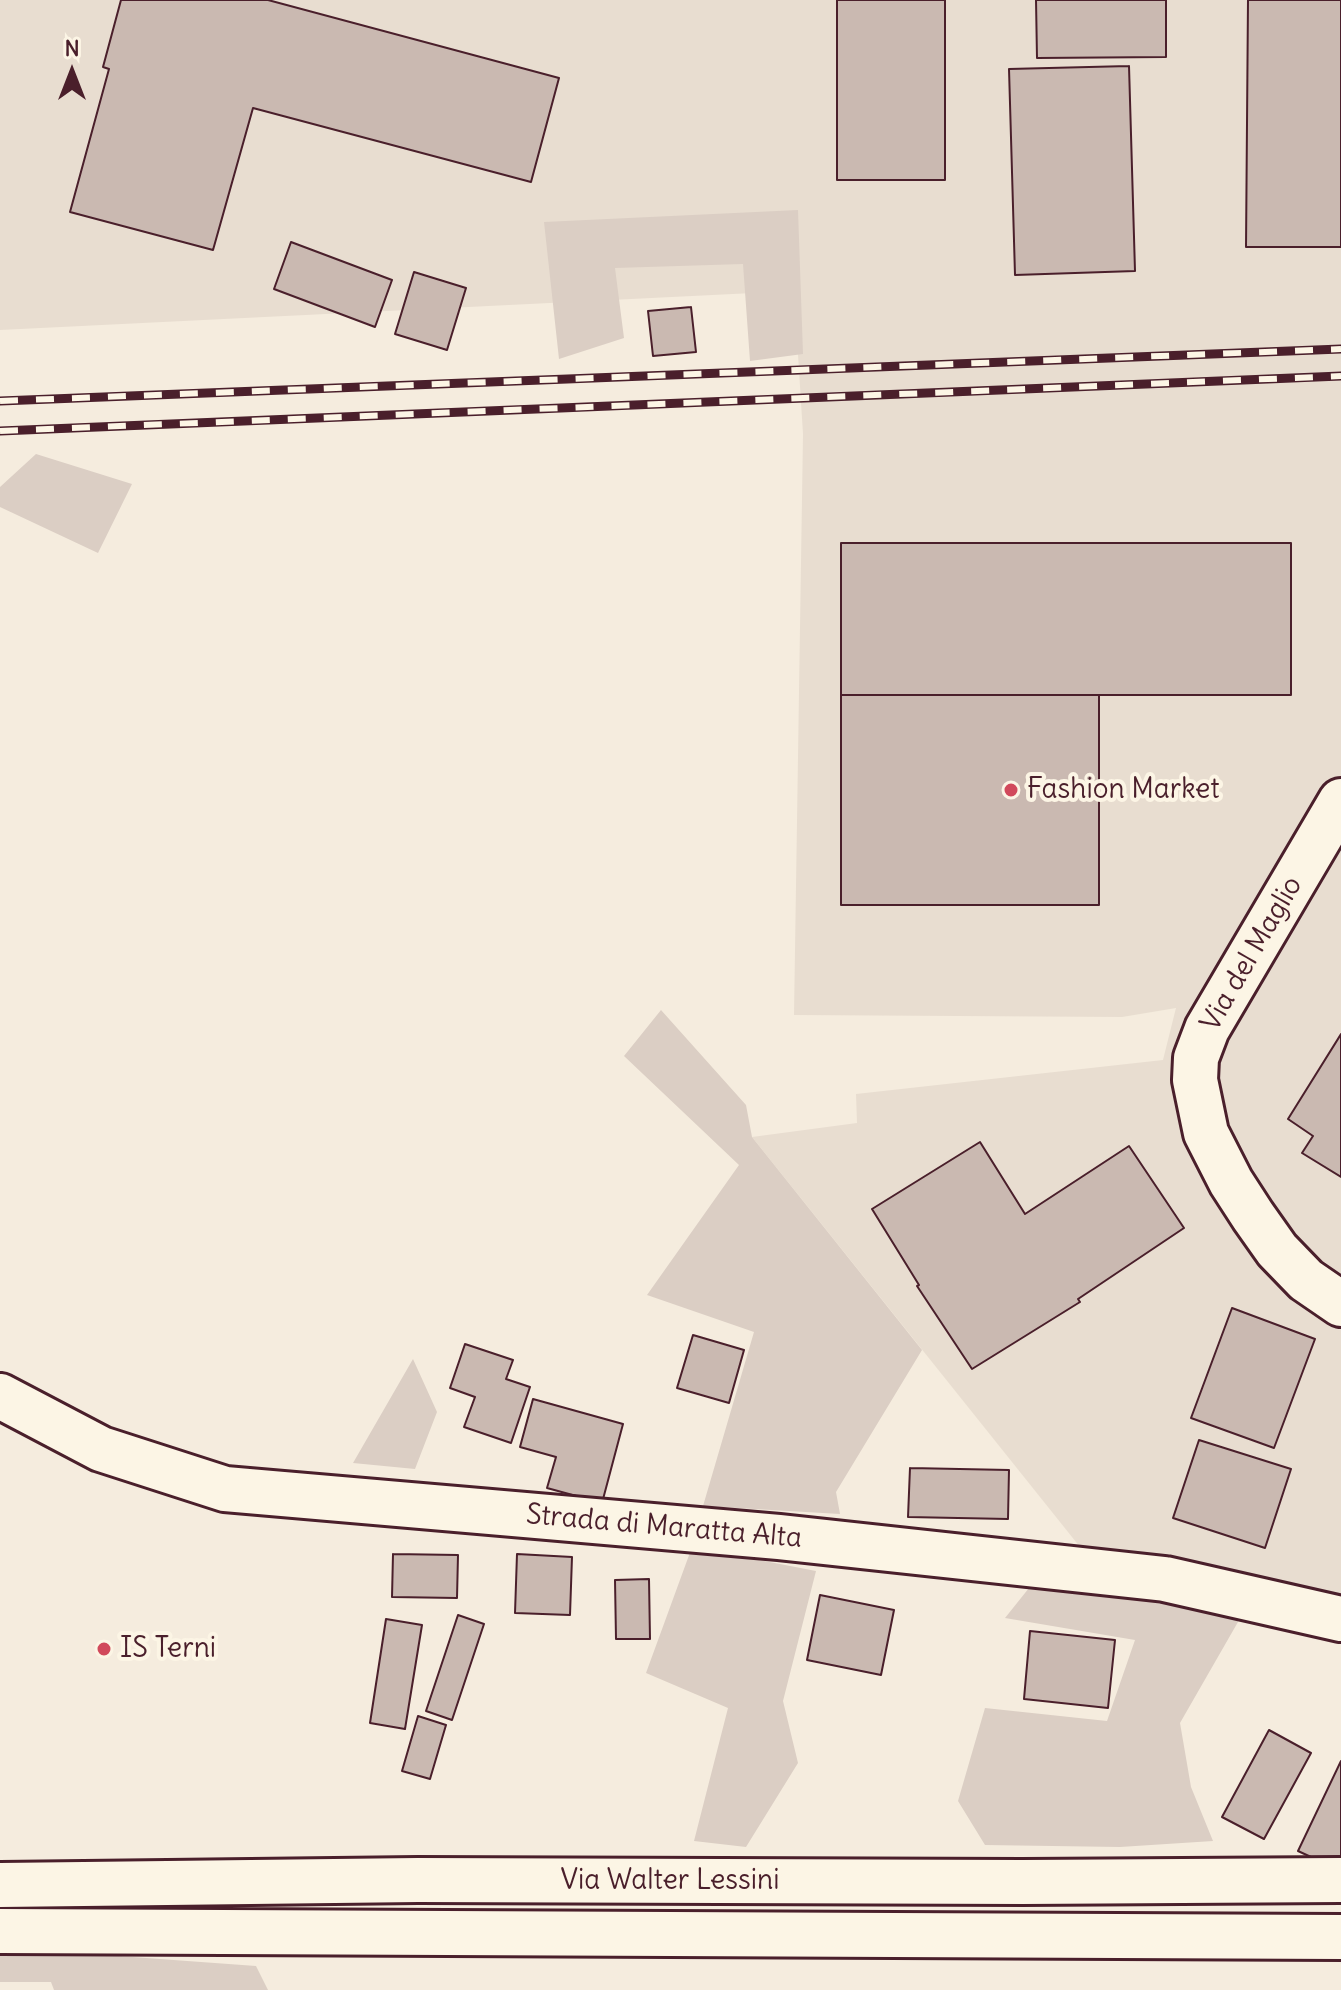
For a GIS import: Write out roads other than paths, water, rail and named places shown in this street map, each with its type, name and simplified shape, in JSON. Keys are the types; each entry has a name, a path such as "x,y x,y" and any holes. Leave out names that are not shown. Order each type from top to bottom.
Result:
{"main road":[{"name":"Via del Maglio","path":"1341,801 1207,1029 1196,1058 1195,1080 1206,1133 1253,1216 1277,1250 1306,1280 1341,1304"},
{"name":"Strada di Maratta Alta","path":"0,1396 101,1449 225,1489 779,1537 1165,1579 1341,1619"},
{"name":"Via Walter Lessini","path":"0,1885 418,1880 1341,1880"},
{"name":"Via Walter Lessini","path":"0,1931 1341,1937"}],"railway":[{"path":"0,401 1341,349"},
{"path":"0,431 1341,376"}],"place":[{"name":"Fashion Market","path":"1011,790"},
{"name":"IS Terni","path":"104,1649"}]}
